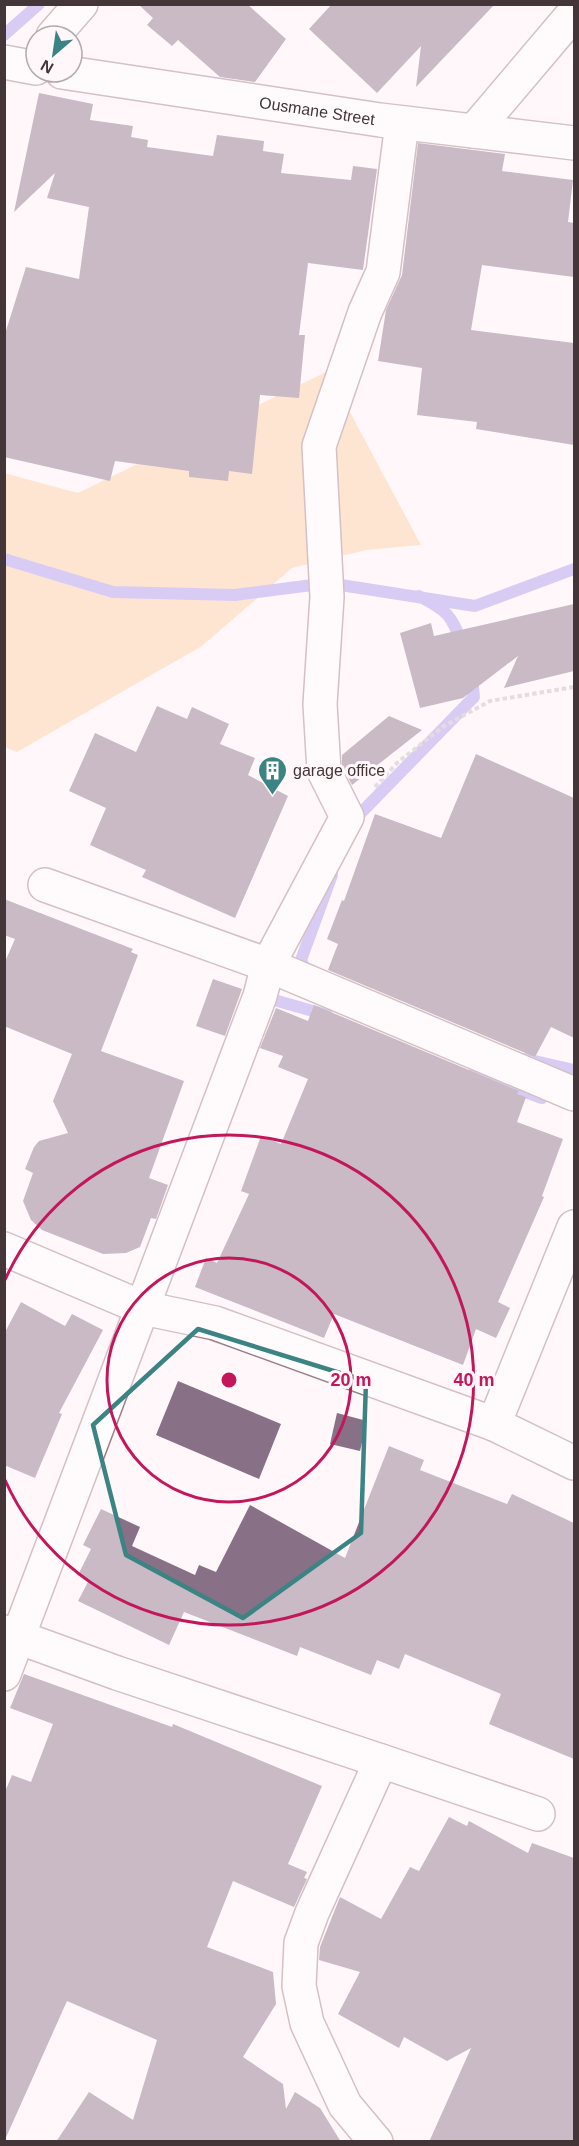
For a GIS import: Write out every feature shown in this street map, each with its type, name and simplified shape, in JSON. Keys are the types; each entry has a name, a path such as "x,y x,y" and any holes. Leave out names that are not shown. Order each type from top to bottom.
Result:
{"street":[{"path":"64,24 81,4"},
{"path":"474,131 574,13"},
{"name":"Ousmane Street","path":"84,75 402,123 574,143"},
{"path":"4,1674 11,1635 143,1308 260,996 268,965 347,817 324,771 320,704 327,562 319,446 364,312 383,272 402,123"},
{"path":"45,885 268,965 574,1094"},
{"path":"495,1424 574,1227"},
{"path":"4,1249 143,1308 215,1323 495,1424 574,1463"},
{"path":"11,1635 538,1814"},
{"path":"376,2142 345,2105 307,2023 299,1986 301,1943 312,1913 381,1761"}],"path":[{"path":"347,817 397,763 444,726 490,702 574,687"}],"highlighted area":[{"path":"198,1329 366,1381 361,1533 243,1618 126,1555 93,1425"}],"shaded area":[{"path":"328,371 421,545 366,550 292,568 202,646 17,752 4,747 4,473 78,493"}],"building":[{"path":"138,4 247,4 286,39 255,82 220,77 178,40 172,46 147,25 153,18"},
{"path":"332,4 495,4 416,87 421,46 377,93 309,29"},
{"path":"39,93 93,104 90,120 133,126 131,137 148,140 147,147 213,156 217,135 264,141 263,151 284,154 281,173 351,180 353,166 377,169 363,270 308,263 299,335 305,335 299,398 260,395 252,474 229,471 228,481 189,477 189,471 115,461 110,481 4,457 4,337 26,267 79,279 89,207 47,198 55,173 14,212"},
{"path":"418,143 505,154 502,171 573,180 568,222 574,223 574,277 482,265 471,330 574,343 574,445 476,429 477,422 417,415 422,368 378,361 386,310 402,275"},
{"path":"574,604 574,671 504,688 518,656 463,698 420,708 400,633 431,623 434,636"},
{"path":"157,706 187,719 192,707 229,724 220,744 255,758 248,775 288,796 235,918 142,877 146,870 90,845 106,808 69,791 95,733 136,752"},
{"path":"389,716 422,730 352,785 342,766 342,755"},
{"path":"476,754 574,798 574,1038 551,1027 535,1057 328,970 338,944 327,939 342,900 344,901 375,814 441,838"},
{"path":"4,899 133,949 131,952 138,955 101,1051 184,1081 149,1178 168,1185 156,1219 151,1218 140,1247 126,1253 103,1254 42,1230 31,1220 23,1201 33,1173 25,1169 34,1147 39,1141 68,1133 53,1101 72,1054 4,1026 4,964 15,939 4,935"},
{"path":"213,979 242,989 225,1036 196,1026"},
{"path":"314,1005 519,1091 517,1094 526,1097 517,1122 563,1139 542,1196 544,1197 498,1302 510,1308 496,1338 476,1329 463,1365 334,1314 324,1338 195,1287 206,1258 217,1263 249,1194 241,1191 261,1136 281,1144 308,1079 278,1067 283,1056 260,1048 276,1008 308,1021"},
{"path":"21,1302 65,1326 72,1314 103,1330 59,1413 62,1414 35,1478 4,1465 4,1334"},
{"path":"178,1381 281,1424 259,1479 156,1435"},
{"path":"337,1413 367,1421 360,1451 330,1444"},
{"path":"389,1446 424,1460 420,1470 507,1504 512,1494 574,1523 574,1759 489,1724 501,1694 405,1654 399,1669 377,1660 371,1675 300,1647 297,1656 184,1612 169,1645 78,1601 89,1580 78,1575 91,1549 83,1545 101,1509 140,1527 132,1546 195,1575 199,1565 216,1572 250,1505 345,1558"},
{"path":"24,1674 172,1727 173,1724 322,1786 288,1864 307,1872 304,1878 307,1879 294,1907 233,1881 207,1947 273,1972 276,2004 243,2057 283,2084 286,2109 295,2092 320,2108 341,2142 56,2142 89,2092 133,2120 157,2040 67,2001 4,2142 4,1794 12,1775 31,1782 53,1724 10,1708"},
{"path":"449,1817 467,1826 469,1821 528,1853 532,1843 574,1858 574,2142 429,2142 471,2048 447,2061 404,2037 399,2048 338,2014 360,1972 319,1960 320,1947 340,1897 381,1919 410,1867 419,1871"}],"waterway":[{"path":"4,35 39,4"},
{"path":"4,559 113,592 235,595 328,583 475,606 574,569"},
{"path":"419,596 443,610 451,620 463,645"},
{"path":"352,822 474,697 472,676"},
{"path":"313,971 304,967 301,960 332,875"},
{"path":"260,996 327,1015"},
{"path":"526,1059 574,1070"},
{"path":"474,1073 542,1098"}],"place":[{"name":"garage office","path":"272,796"}]}
